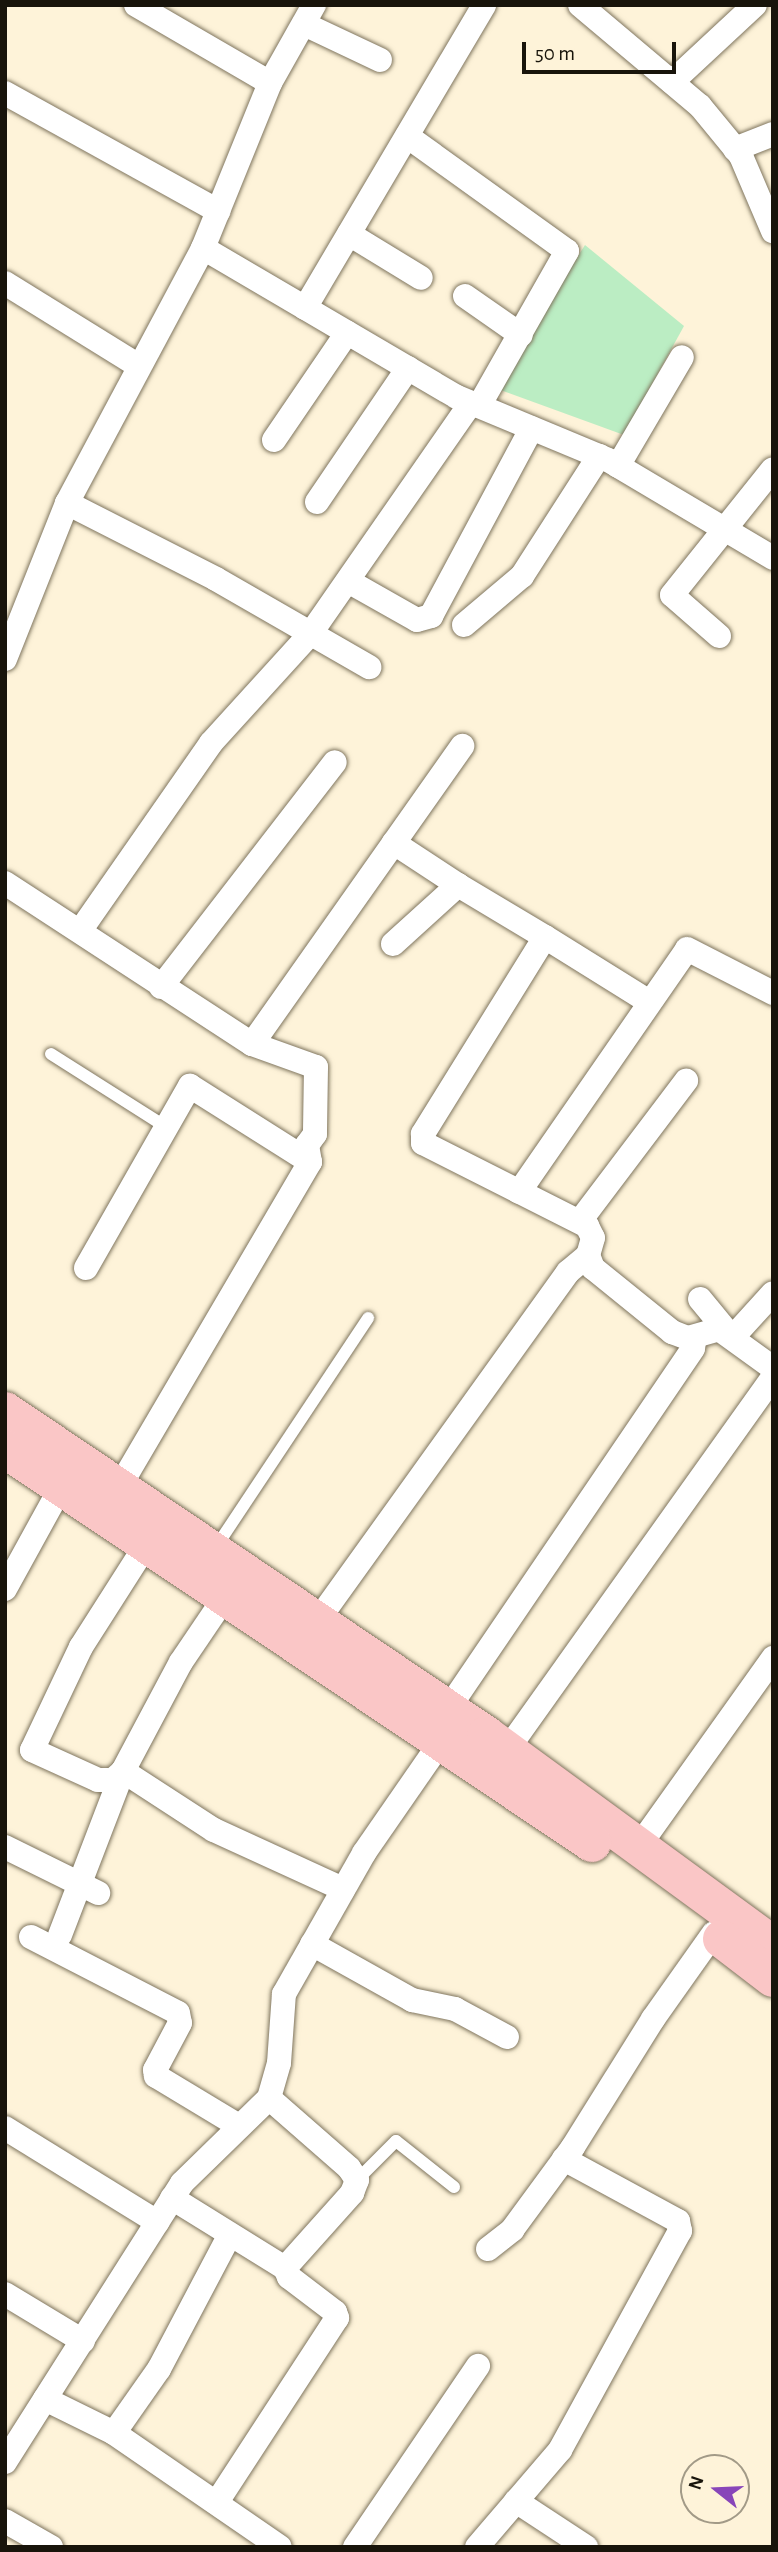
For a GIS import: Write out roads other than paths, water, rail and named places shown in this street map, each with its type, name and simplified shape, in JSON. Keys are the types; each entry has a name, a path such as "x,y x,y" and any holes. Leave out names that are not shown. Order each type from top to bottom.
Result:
{"main road":[{"path":"5,1411 69,1473 111,1501 214,1550 318,1620 444,1725 605,1852 773,1978"},
{"path":"5,1449 69,1473"},
{"path":"111,1501 146,1545 225,1597 444,1725 507,1751 771,1938"}],"street":[{"path":"136,5 270,83"},
{"path":"305,308 484,5"},
{"path":"580,5 700,106 735,149 773,231"},
{"path":"672,82 755,5"},
{"path":"5,659 67,503 137,365 202,248 270,83 309,15 380,60"},
{"path":"5,93 218,211"},
{"path":"735,149 773,134"},
{"path":"80,931 211,743 311,633 475,404 521,335 566,258 564,246 407,136"},
{"path":"349,234 421,278"},
{"path":"202,248 408,368 475,404 608,461 773,558"},
{"path":"5,283 137,365"},
{"path":"465,296 521,335"},
{"path":"274,440 347,333"},
{"path":"464,625 522,576 682,358"},
{"path":"317,502 408,368"},
{"path":"348,581 417,620 431,616 532,428"},
{"path":"719,636 673,595 727,531 773,469"},
{"path":"67,503 311,633 369,667"},
{"path":"252,1044 462,746"},
{"path":"161,987 335,762"},
{"path":"394,843 648,1001"},
{"path":"5,883 252,1044 316,1067 315,1134 307,1145 310,1162 111,1501"},
{"path":"393,944 458,885"},
{"path":"318,1620 568,1272 588,1255 593,1238 580,1222 425,1145 422,1139 545,937"},
{"path":"519,1192 648,1001 687,949 773,993"},
{"path":"580,1222 685,1081"},
{"path":"86,1268 166,1127 193,1085 310,1162"},
{"path":"588,1255 593,1268 671,1332 695,1337 712,1329 731,1335"},
{"path":"731,1335 773,1293"},
{"path":"700,1299 731,1335 773,1368"},
{"path":"5,2462 172,2199 239,2126 269,2098 279,2063 284,1994 343,1889 444,1725 693,1348 695,1337"},
{"path":"507,1751 773,1377"},
{"path":"5,1589 69,1473"},
{"path":"123,1771 113,1780 98,1780 31,1746 81,1647 146,1545"},
{"path":"60,1935 88,1888 123,1771 181,1662 225,1597"},
{"path":"639,1846 773,1658"},
{"path":"123,1771 214,1830 343,1889"},
{"path":"5,1847 88,1888"},
{"path":"488,2249 512,2231 564,2159 653,2019 714,1933"},
{"path":"31,1937 178,2013 180,2024 155,2070 156,2076 239,2126"},
{"path":"312,1944 412,2000 455,2009 507,2037"},
{"path":"269,2098 349,2168 357,2180 352,2193 285,2268"},
{"path":"5,2128 157,2222"},
{"path":"477,2547 560,2451 680,2231 678,2221 564,2159"},
{"path":"172,2199 285,2268 289,2277 335,2312 337,2318 217,2502"},
{"path":"114,2432 159,2369 229,2236"},
{"path":"5,2294 83,2341"},
{"path":"355,2547 478,2366"},
{"path":"45,2399 114,2432 279,2547"},
{"path":"516,2501 586,2547"},
{"path":"5,2521 51,2547"}],"lane":[{"path":"51,1054 166,1127"},
{"path":"214,1550 368,1318"},
{"path":"357,2180 396,2141 454,2187"}]}
